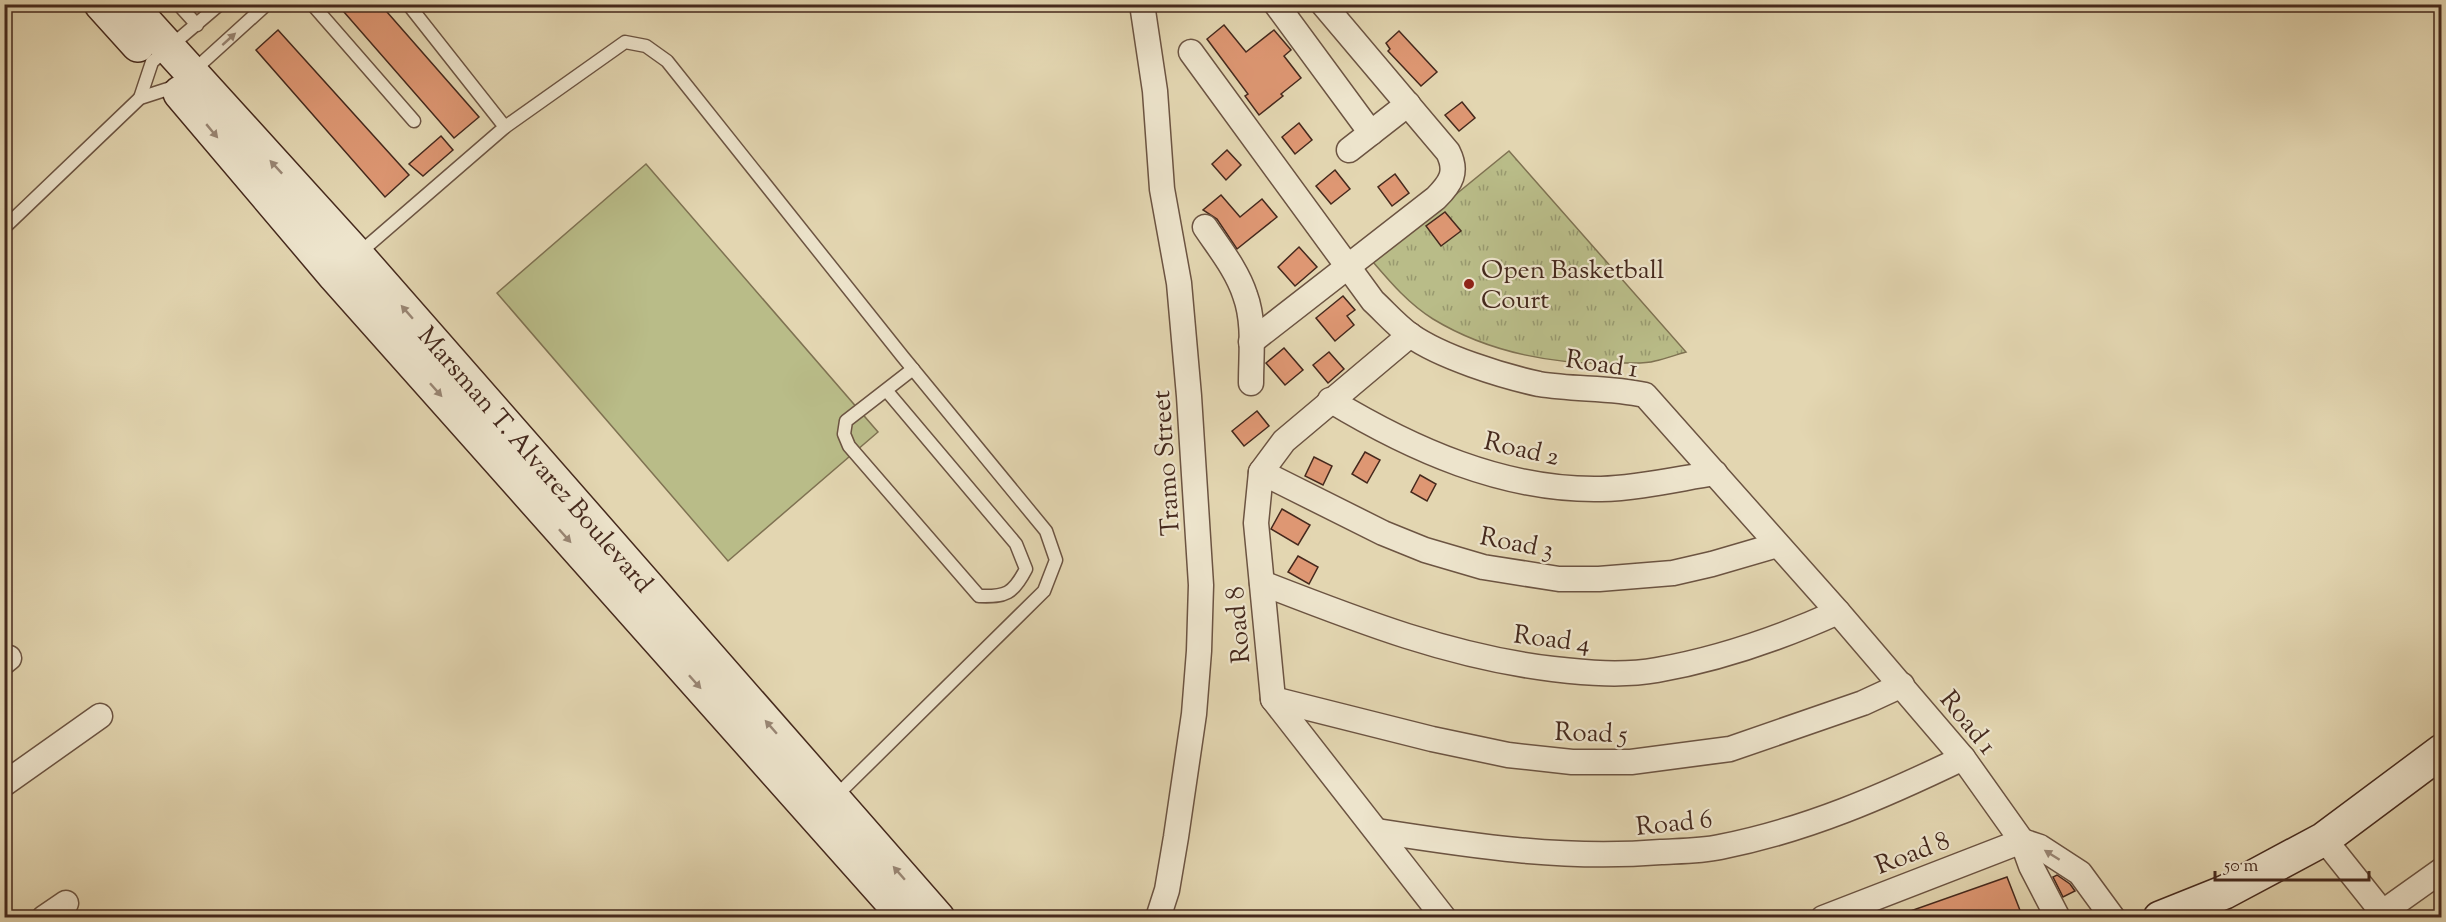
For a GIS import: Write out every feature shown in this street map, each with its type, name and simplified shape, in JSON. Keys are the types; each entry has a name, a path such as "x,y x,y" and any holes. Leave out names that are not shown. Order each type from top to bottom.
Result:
{"street":[{"name":"Marsman T. Alvarez Boulevard","path":"101,4 160,55 823,806 938,918"},
{"name":"Marsman T. Alvarez Boulevard","path":"129,4 160,55"},
{"name":"Tramo Street","path":"1142,4 1155,91 1162,189 1180,294 1190,407 1201,585 1198,680 1193,724 1171,869 1158,918"},
{"path":"1276,4 1371,133"},
{"path":"1251,342 1436,198 1449,185 1453,175 1454,164 1448,152 1323,4"},
{"name":"Road 1","path":"1191,52 1373,301 1410,335 1461,360 1540,384 1619,389 1645,396 1902,685 1963,758 2022,841"},
{"path":"1349,150 1408,104"},
{"path":"1205,227 1230,265 1245,294 1250,318 1251,383"},
{"path":"1261,472 1284,441 1410,335"},
{"name":"Road 2","path":"1330,400 1375,427 1498,477 1550,486 1601,489 1637,486 1715,473"},
{"name":"Road 3","path":"1261,472 1383,533 1425,550 1483,567 1559,579 1599,579 1674,573 1777,545"},
{"name":"Road 8","path":"1261,472 1256,523 1273,699"},
{"name":"Road 4","path":"1262,583 1363,622 1466,654 1519,665 1602,673 1656,670 1716,656 1792,633 1838,612"},
{"name":"Road 5","path":"1273,699 1432,739 1508,755 1572,762 1631,762 1730,749 1853,707 1902,685"},
{"path":"1273,699 1444,918"},
{"path":"4,784 100,716"},
{"path":"2160,918 2224,891 2324,840 2442,751"},
{"name":"Road 6","path":"1377,831 1478,847 1570,855 1612,856 1719,847 1842,813 1963,758"},
{"name":"Marsman T. Alvarez Boulevard","path":"823,806 906,918"},
{"path":"2324,840 2385,915 2442,870"},
{"path":"2022,841 2031,866 2058,918"},
{"path":"2022,841 2040,848 2080,873 2113,918"},
{"name":"Road 8","path":"1823,918 2022,841"},
{"path":"44,918 66,903"}],"lane":[{"path":"178,4 197,25"},
{"path":"140,98 160,55 220,4"},
{"path":"4,228 140,98 182,80 267,4"},
{"path":"312,4 414,121"},
{"path":"408,4 505,127"},
{"path":"346,266 505,127 625,42 646,46 667,61 913,369 1046,531 1056,560 1044,591 823,806"},
{"path":"886,390 1016,544 1026,569 1018,585 1002,597 978,596 849,446 844,434 846,421 913,369"}],"green space":[{"path":"1509,151 1686,352 1647,363 1598,363 1549,359 1501,349 1455,331 1424,313 1408,300 1373,262"},
{"path":"646,164 878,432 728,561 497,293"}],"building":[{"path":"337,4 380,4 479,117 454,138"},
{"path":"1224,25 1246,52 1274,30 1291,50 1284,56 1301,78 1259,115 1245,96 1248,94 1207,39"},
{"path":"278,30 409,175 385,197 256,50"},
{"path":"1399,31 1437,72 1421,86 1388,51 1390,49 1386,43"},
{"path":"1462,102 1475,118 1459,131 1445,115"},
{"path":"1299,123 1312,140 1295,154 1282,137"},
{"path":"441,136 453,150 423,176 409,164"},
{"path":"1227,150 1241,165 1226,180 1212,164"},
{"path":"1335,170 1350,189 1331,204 1316,186"},
{"path":"1395,174 1409,193 1392,206 1378,187"},
{"path":"1221,195 1240,217 1262,199 1277,217 1237,249 1217,219 1203,210"},
{"path":"1445,212 1461,231 1441,246 1426,226"},
{"path":"1299,247 1317,267 1295,286 1278,267"},
{"path":"1343,296 1355,310 1347,316 1354,325 1335,341 1316,318"},
{"path":"1284,348 1303,370 1285,385 1266,363"},
{"path":"1329,352 1344,369 1328,383 1313,365"},
{"path":"1257,411 1269,426 1244,446 1232,431"},
{"path":"1365,452 1380,460 1367,483 1352,474"},
{"path":"1314,457 1332,466 1323,485 1305,476"},
{"path":"1420,475 1436,484 1427,501 1411,492"},
{"path":"1282,509 1310,525 1298,545 1271,529"},
{"path":"1298,556 1318,567 1309,584 1288,572"},
{"path":"2057,875 2070,884 2075,891 2063,897 2053,877"},
{"path":"2007,877 2023,918 1899,918 1899,915"}],"place":[{"name":"Open Basketball Court","path":"1469,284"}]}
